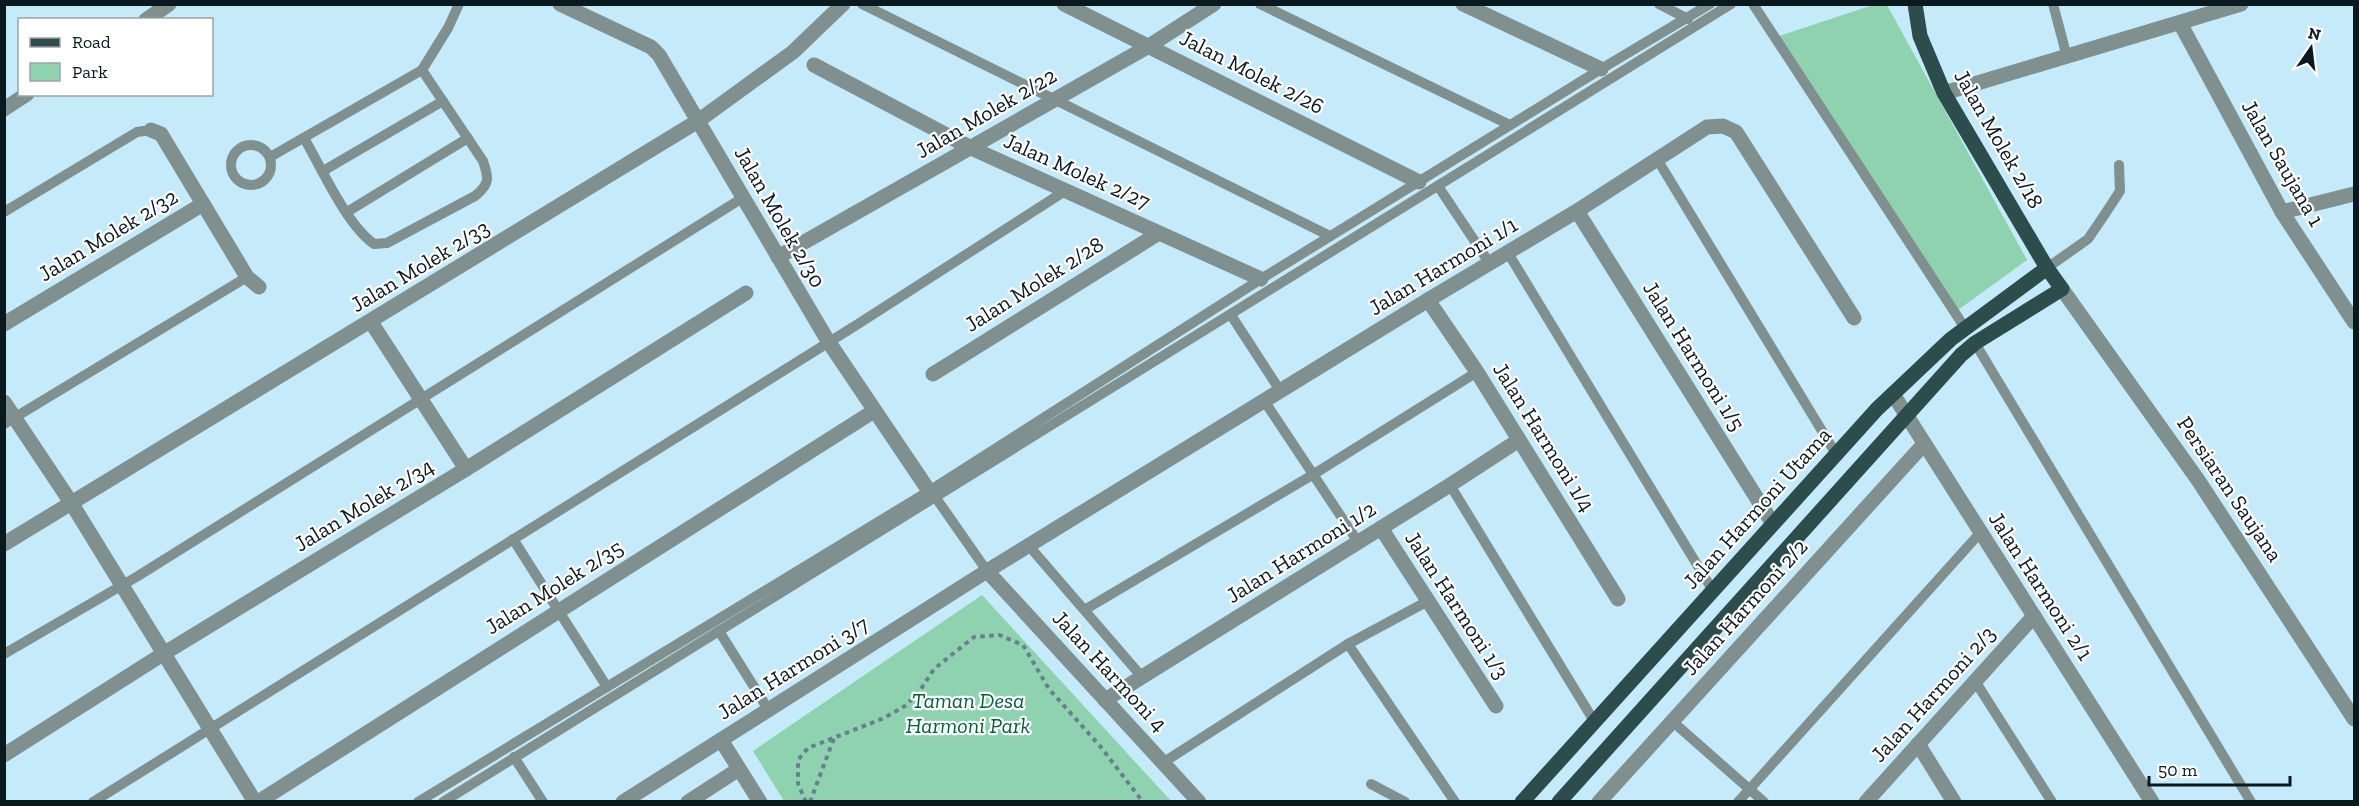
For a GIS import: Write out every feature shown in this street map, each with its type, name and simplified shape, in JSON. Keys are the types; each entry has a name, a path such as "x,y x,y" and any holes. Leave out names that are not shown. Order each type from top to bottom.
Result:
{"main road":[{"name":"Jalan Molek 2/18","path":"1915,4 1920,36 1944,93 2047,268 2062,288"},
{"name":"Jalan Harmoni Utama","path":"1522,801 1893,394 1965,328 2047,268"},
{"path":"1559,801 1907,414 1975,343 2062,288"}],"street":[{"path":"149,18 170,4"},
{"name":"Jalan Molek 2/30","path":"560,4 651,47 659,55 828,341 933,494"},
{"name":"Jalan Molek 2/26","path":"1064,4 1419,182"},
{"name":"Jalan Molek 2/22","path":"778,257 1149,46 1214,4"},
{"path":"1462,4 1601,69"},
{"path":"1944,93 2241,4"},
{"name":"Jalan Molek 2/33","path":"4,544 372,322 698,121 793,52 837,6"},
{"name":"Jalan Saujana 1","path":"2180,23 2282,212 2355,322"},
{"name":"Jalan Molek 2/27","path":"814,64 970,148 1261,279"},
{"path":"4,109 24,96"},
{"name":"Jalan Harmoni 1/1","path":"987,572 1428,300 1577,211 1707,127 1723,126 1736,132 1854,318"},
{"path":"151,130 161,134 247,277 259,287"},
{"path":"2282,212 2355,194"},
{"name":"Jalan Molek 2/32","path":"4,324 203,204"},
{"name":"Jalan Harmoni 1/5","path":"1577,211 1773,524"},
{"name":"Jalan Molek 2/28","path":"933,374 1159,233"},
{"name":"Persiaran Saujana","path":"2062,288 2198,480 2355,719"},
{"name":"Jalan Molek 2/34","path":"4,755 746,293"},
{"name":"Jalan Harmoni 1/4","path":"1428,300 1477,372 1618,599"},
{"path":"372,322 465,469"},
{"name":"Jalan Harmoni 2/1","path":"1893,394 2152,801"},
{"path":"4,402 10,421 72,504 209,728 257,801"},
{"name":"Jalan Molek 2/35","path":"257,801 874,411"},
{"name":"Jalan Harmoni 1/2","path":"1105,700 1519,440"},
{"name":"Jalan Harmoni 2/2","path":"1599,801 1924,444"},
{"name":"Jalan Harmoni 1/3","path":"1381,528 1496,706"},
{"name":"Jalan Harmoni 4","path":"987,572 1198,801"},
{"name":"Jalan Harmoni 3/7","path":"623,801 987,572"},
{"name":"Jalan Harmoni 2/3","path":"1866,801 2034,616"},
{"path":"721,740 760,801"},
{"path":"1918,744 1953,801"},
{"path":"688,801 739,769"}],"lane":[{"path":"270,157 422,70 448,28 459,4"},
{"path":"862,4 1330,236"},
{"path":"1260,4 1510,125"},
{"path":"1659,4 1688,19"},
{"path":"443,801 719,631 1261,279 1710,4"},
{"path":"418,801 1231,315 1731,4"},
{"path":"1753,4 1965,328"},
{"path":"2053,4 2067,57"},
{"path":"304,138 347,212 363,236 374,244 387,243 475,196 484,189 488,176 483,161 422,70"},
{"path":"323,171 443,101"},
{"path":"4,212 137,132 151,130"},
{"path":"347,212 468,138"},
{"path":"1657,159 1836,454"},
{"path":"2047,268 2088,239 2120,191 2119,165"},
{"path":"1438,186 1490,264"},
{"path":"93,801 1065,191"},
{"path":"4,654 122,586 744,197"},
{"path":"1508,253 1713,591"},
{"path":"10,421 247,277"},
{"path":"1231,315 1281,392"},
{"path":"1975,343 2250,801"},
{"path":"1086,609 1314,474 1477,372"},
{"path":"1265,402 1358,542"},
{"path":"1450,485 1594,721"},
{"path":"933,494 987,572"},
{"path":"1738,801 1980,533"},
{"path":"513,539 607,687"},
{"path":"1029,546 1086,609 1142,677"},
{"path":"1164,762 1348,644 1428,601"},
{"path":"719,631 768,709"},
{"path":"1348,644 1455,801"},
{"path":"1975,681 2052,801"},
{"path":"1672,721 1764,801"},
{"path":"514,757 543,801"},
{"path":"1371,784 1405,801"}],"path":[{"path":"806,801 798,784 798,760 808,748 884,717 904,706 919,692 934,669 974,637 999,635 1023,645 1049,689 1100,746 1143,801"},
{"path":"810,801 834,738"}],"green space":[{"path":"1873,5 1887,5 2027,260 1958,310 1779,36"},
{"name":"Taman Desa Harmoni Park","path":"982,595 1171,801 784,801 753,751"}]}
